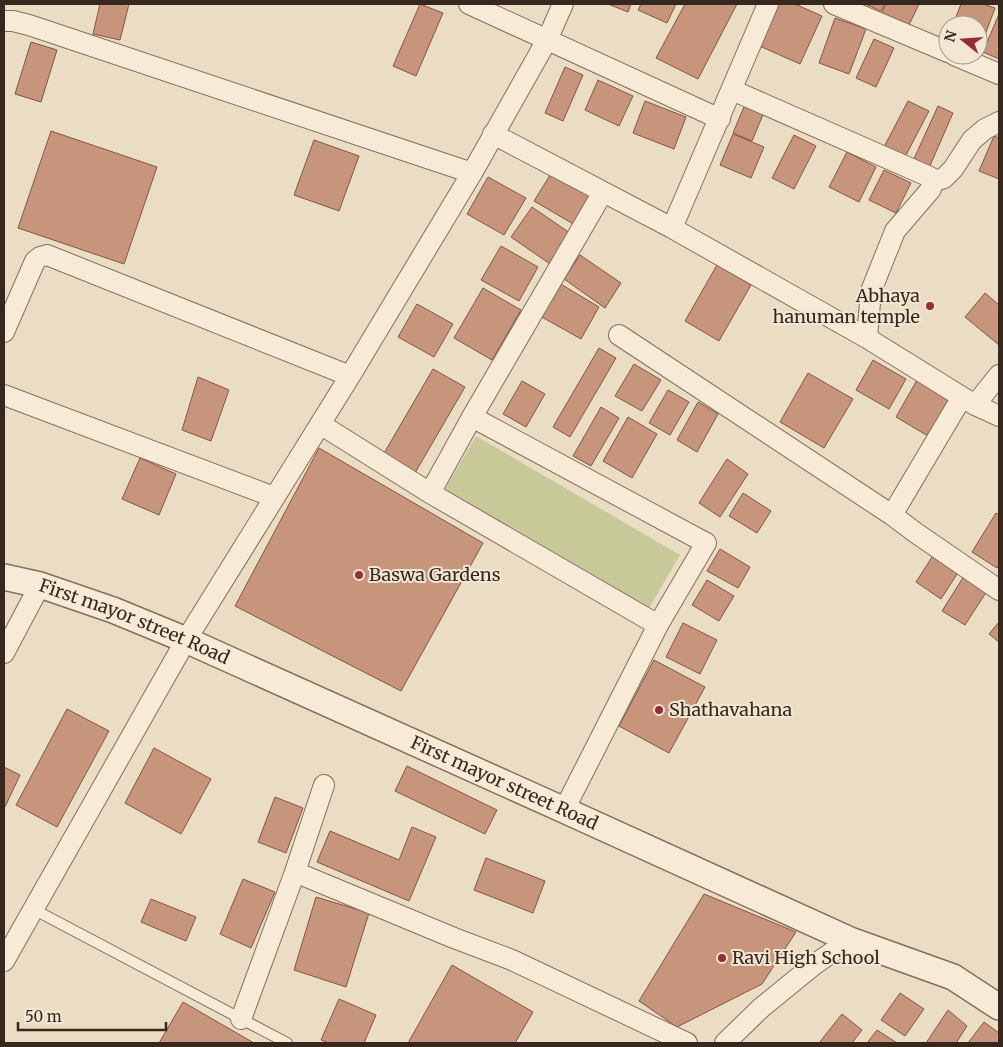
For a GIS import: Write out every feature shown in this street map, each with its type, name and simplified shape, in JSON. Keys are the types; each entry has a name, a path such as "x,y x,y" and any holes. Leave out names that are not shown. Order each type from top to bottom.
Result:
{"street":[{"path":"469,4 720,119"},
{"path":"4,961 186,640 350,376 472,173 547,40 563,4"},
{"path":"672,228 768,4"},
{"path":"834,4 938,48"},
{"path":"4,21 29,25 472,173"},
{"path":"978,65 999,74"},
{"path":"732,90 930,177 932,182 931,189 895,231 871,291 867,338"},
{"path":"932,182 944,178 953,169 972,140 985,129 999,122"},
{"path":"493,134 672,228 867,338 969,401 999,416"},
{"path":"430,493 603,192"},
{"path":"4,332 35,261 47,255 350,376"},
{"path":"619,336 892,515 999,590"},
{"path":"892,515 969,401 999,374"},
{"path":"4,395 274,497"},
{"path":"472,417 706,543 658,624 564,810"},
{"path":"320,424 430,493 658,624"},
{"name":"First mayor street Road","path":"4,577 40,585 113,610 186,640 850,940 953,978 999,1007"},
{"path":"4,654 40,585"},
{"path":"241,1019 295,872 324,785"},
{"path":"295,872 512,960 687,1043"},
{"path":"725,1043 761,1008 814,964 850,940"}],"lane":[{"path":"33,909 287,1043"}],"green space":[{"path":"476,436 680,555 648,610 444,491"}],"building":[{"path":"100,4 129,4 120,40 93,34"},
{"path":"420,4 443,13 416,76 393,66"},
{"path":"608,4 631,4 628,12"},
{"path":"641,4 676,4 667,23 638,10"},
{"path":"685,4 737,4 698,79 656,58"},
{"path":"773,4 795,4 822,16 800,64 755,44"},
{"path":"865,4 885,4 881,11"},
{"path":"886,4 919,4 908,27 881,14"},
{"path":"961,4 983,4 995,8 988,27 988,15 957,15"},
{"path":"999,14 999,59 988,54 988,40"},
{"path":"835,18 866,29 849,74 819,63"},
{"path":"874,39 894,48 876,87 856,78"},
{"path":"31,42 57,50 41,102 15,94"},
{"path":"565,67 583,75 563,121 545,113"},
{"path":"598,80 633,96 619,126 585,110"},
{"path":"645,101 686,117 674,149 633,133"},
{"path":"908,101 929,111 905,157 884,147"},
{"path":"746,102 765,110 752,141 733,133"},
{"path":"938,106 953,113 929,168 913,161"},
{"path":"51,131 157,167 124,264 18,228"},
{"path":"733,134 764,147 751,178 720,165"},
{"path":"794,135 816,146 794,189 772,178"},
{"path":"994,136 999,138 999,179 979,171"},
{"path":"314,140 359,156 339,211 294,195"},
{"path":"847,152 876,167 859,202 829,187"},
{"path":"884,170 911,183 896,213 869,200"},
{"path":"552,172 592,196 575,225 534,201"},
{"path":"488,177 526,198 504,235 467,214"},
{"path":"532,207 570,233 550,264 511,237"},
{"path":"501,246 538,267 519,301 481,280"},
{"path":"580,255 621,283 605,308 564,279"},
{"path":"717,265 751,285 719,341 685,321"},
{"path":"559,283 599,307 581,339 540,316"},
{"path":"483,288 521,310 492,360 454,338"},
{"path":"985,293 999,305 999,345 965,317"},
{"path":"417,304 453,324 434,357 398,337"},
{"path":"599,348 616,358 570,437 553,427"},
{"path":"873,360 906,379 889,409 856,390"},
{"path":"634,364 661,380 642,411 615,396"},
{"path":"433,369 465,387 415,473 383,455"},
{"path":"808,373 853,399 824,448 780,422"},
{"path":"198,377 229,390 211,441 182,430"},
{"path":"917,380 950,399 928,436 896,417"},
{"path":"522,381 545,394 526,427 503,414"},
{"path":"668,390 689,402 670,435 649,423"},
{"path":"698,402 718,414 697,452 677,440"},
{"path":"601,407 619,418 591,466 573,456"},
{"path":"628,417 657,434 632,478 603,461"},
{"name":"Baswa Gardens","path":"319,448 483,543 401,691 235,606"},
{"path":"140,458 176,474 159,515 122,499"},
{"path":"727,459 748,474 720,517 699,503"},
{"path":"743,493 771,511 757,533 729,516"},
{"path":"996,513 999,515 999,564 997,568 972,552"},
{"path":"720,549 750,567 738,588 707,571"},
{"path":"934,554 959,571 941,599 916,582"},
{"path":"964,576 987,591 965,625 942,611"},
{"path":"707,580 734,596 719,621 692,605"},
{"path":"999,622 999,642 989,634"},
{"path":"683,623 717,640 700,674 666,657"},
{"path":"654,660 705,687 669,753 619,726"},
{"path":"67,709 109,731 57,827 16,805"},
{"path":"154,748 211,779 181,834 125,803"},
{"path":"407,766 497,810 485,834 395,791"},
{"path":"4,767 20,775 5,807 4,807"},
{"path":"275,797 303,808 286,853 258,842"},
{"path":"412,827 436,837 409,901 317,862 330,831 399,860"},
{"path":"486,858 545,881 533,913 474,890"},
{"path":"243,879 275,892 251,948 220,934"},
{"name":"Ravi High School","path":"704,894 796,932 762,984 677,1027 639,1001"},
{"path":"316,897 369,913 346,987 294,970"},
{"path":"151,899 196,917 186,941 141,922"},
{"path":"452,965 533,1012 515,1043 408,1043"},
{"path":"900,993 924,1009 905,1036 881,1020"},
{"path":"339,999 376,1015 364,1043 329,1043 321,1040"},
{"path":"183,1002 254,1043 159,1043"},
{"path":"948,1010 967,1026 956,1043 926,1043"},
{"path":"842,1014 862,1030 852,1043 819,1043"},
{"path":"984,1022 999,1033 999,1043 968,1043"},
{"path":"877,1030 897,1043 867,1043"}],"place":[{"name":"Abhaya hanuman temple","path":"930,306"},
{"name":"Baswa Gardens","path":"359,575"},
{"name":"Shathavahana","path":"659,710"},
{"name":"Ravi High School","path":"722,958"}]}
